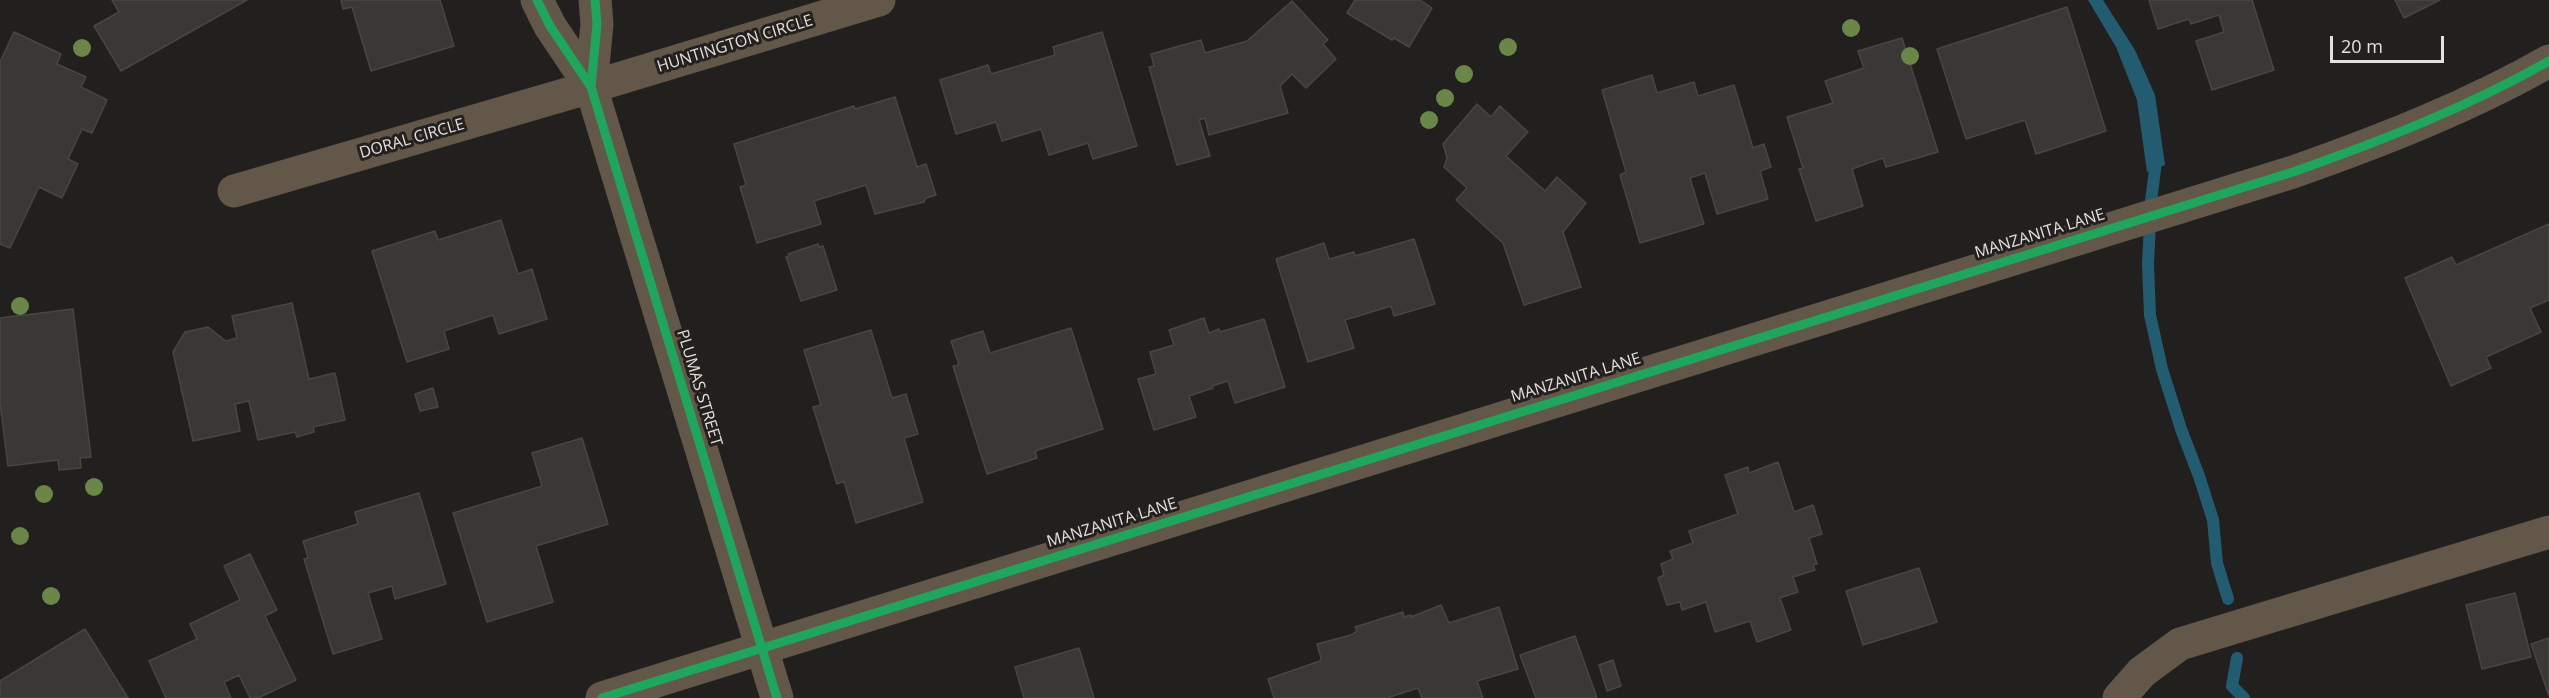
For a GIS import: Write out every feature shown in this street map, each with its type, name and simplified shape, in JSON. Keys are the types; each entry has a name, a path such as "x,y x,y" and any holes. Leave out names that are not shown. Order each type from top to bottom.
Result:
{"street":[{"name":"PLUMAS STREET","path":"537,0 550,26 591,87 777,698"},
{"name":"PLUMAS STREET","path":"591,87 597,24 595,0"},
{"name":"HUNTINGTON CIRCLE","path":"591,87 879,0"},
{"name":"MANZANITA LANE","path":"602,698 2292,172 2369,145 2510,83 2549,61"},
{"name":"DORAL CIRCLE","path":"234,191 591,87"},
{"path":"2119,698 2142,672 2180,644 2549,532"}],"water":[{"path":"2088,0 2103,0 2135,50 2155,95 2165,165 2147,172 2137,100 2116,47"}],"building":[{"path":"112,0 247,0 121,71 94,26 119,12"},
{"path":"341,0 440,0 454,46 371,71 352,7 343,9"},
{"path":"1355,0 1420,0 1432,8 1409,47 1394,38 1392,40 1347,13"},
{"path":"2149,0 2252,0 2274,70 2212,90 2196,41 2224,32 2219,15 2191,24 2189,19 2158,29"},
{"path":"2395,0 2440,0 2404,18"},
{"path":"1292,1 1328,40 1323,44 1336,59 1306,88 1292,74 1280,86 1288,113 1209,135 1205,118 1199,120 1210,156 1177,165 1149,67 1154,66 1151,54 1201,40 1205,53 1247,41"},
{"path":"2067,7 2106,131 2036,154 2025,120 1966,139 1937,49"},
{"path":"14,32 61,54 57,64 86,77 81,87 107,100 92,133 82,129 68,159 78,164 62,198 39,187 10,248 0,244 0,62"},
{"path":"1102,32 1137,146 1093,159 1088,143 1049,155 1041,129 1002,141 996,122 956,134 940,80 988,65 991,74 1055,55 1053,47"},
{"path":"1902,38 1938,152 1886,167 1883,158 1852,169 1863,206 1816,221 1799,169 1803,168 1787,117 1833,103 1825,81 1864,68 1858,51"},
{"path":"1652,75 1657,93 1694,82 1698,96 1734,85 1753,148 1764,144 1771,167 1760,171 1768,199 1717,214 1705,173 1690,178 1704,224 1640,243 1620,175 1626,172 1602,90"},
{"path":"895,97 917,167 926,164 936,195 926,198 924,202 875,214 866,185 814,201 821,224 757,243 740,187 746,185 734,144 854,106 855,109"},
{"path":"1477,104 1491,117 1500,106 1528,132 1506,156 1545,191 1557,177 1586,203 1563,232 1581,287 1524,305 1503,243 1456,200 1467,188 1444,167 1447,158 1443,144"},
{"path":"501,220 518,274 532,269 547,319 499,334 493,315 444,331 449,349 407,362 372,251 435,231 438,240"},
{"path":"2549,224 2549,300 2530,308 2541,332 2486,357 2491,368 2451,386 2405,278 2452,257 2456,265"},
{"path":"1414,239 1435,304 1394,316 1391,306 1345,320 1354,348 1308,362 1276,259 1324,243 1329,259 1354,252 1355,256"},
{"path":"818,244 819,247 823,246 837,290 801,301 786,257 789,256 788,254"},
{"path":"292,303 309,379 335,373 345,420 313,427 314,432 297,437 295,432 258,440 249,401 235,404 240,431 193,441 173,352 185,332 208,327 226,341 237,338 232,316"},
{"path":"73,309 91,457 80,458 81,468 59,470 58,460 8,466 0,403 0,318"},
{"path":"1204,318 1209,333 1264,319 1285,387 1235,403 1228,381 1212,386 1213,388 1189,396 1196,417 1154,430 1138,379 1156,374 1150,352 1174,345 1169,330"},
{"path":"1071,328 1103,429 1035,451 1037,458 987,474 953,366 959,365 951,341 983,331 990,353"},
{"path":"871,330 892,398 906,394 918,434 904,438 923,502 856,523 844,481 837,484 813,407 821,405 804,350"},
{"path":"433,388 438,407 420,411 415,394"},
{"path":"582,438 608,524 536,546 553,602 487,622 453,513 542,486 532,453"},
{"path":"1778,462 1794,512 1813,505 1822,534 1809,538 1817,564 1813,565 1815,570 1793,577 1798,592 1780,598 1791,630 1757,642 1750,621 1715,632 1706,602 1682,610 1680,602 1667,605 1658,578 1664,575 1661,564 1673,559 1670,551 1693,543 1689,531 1738,514 1725,475 1748,467 1749,473"},
{"path":"419,493 446,584 395,599 392,586 368,593 382,639 333,654 304,559 308,558 303,541 358,524 355,512"},
{"path":"250,554 277,610 265,616 296,680 258,698 250,698 239,675 224,682 231,698 166,698 149,661 197,639 190,624 240,600 224,566"},
{"path":"1919,568 1937,622 1863,645 1846,591"},
{"path":"2515,593 2531,657 2482,669 2466,605"},
{"path":"1441,605 1449,623 1499,607 1518,669 1477,681 1483,698 1422,698 1418,688 1387,698 1274,698 1268,679 1320,661 1317,644 1351,635 1357,631 1355,627 1403,612 1404,617 1411,615 1411,617"},
{"path":"85,629 128,698 0,698 0,681"},
{"path":"1575,636 1597,698 1536,698 1520,655"},
{"path":"2549,638 2549,696 2531,644"},
{"path":"1079,648 1094,698 1024,698 1015,667"},
{"path":"1613,660 1621,686 1607,691 1599,665"}],"waterway":[{"path":"2155,154 2148,264 2150,315 2162,369 2213,520 2217,563 2228,599"},
{"path":"2237,658 2232,686 2244,698"}],"cycle path":[{"path":"537,0 550,26 591,87 777,698"},
{"path":"591,87 597,24 595,0"},
{"path":"602,698 2293,172 2424,122 2549,61"}]}
